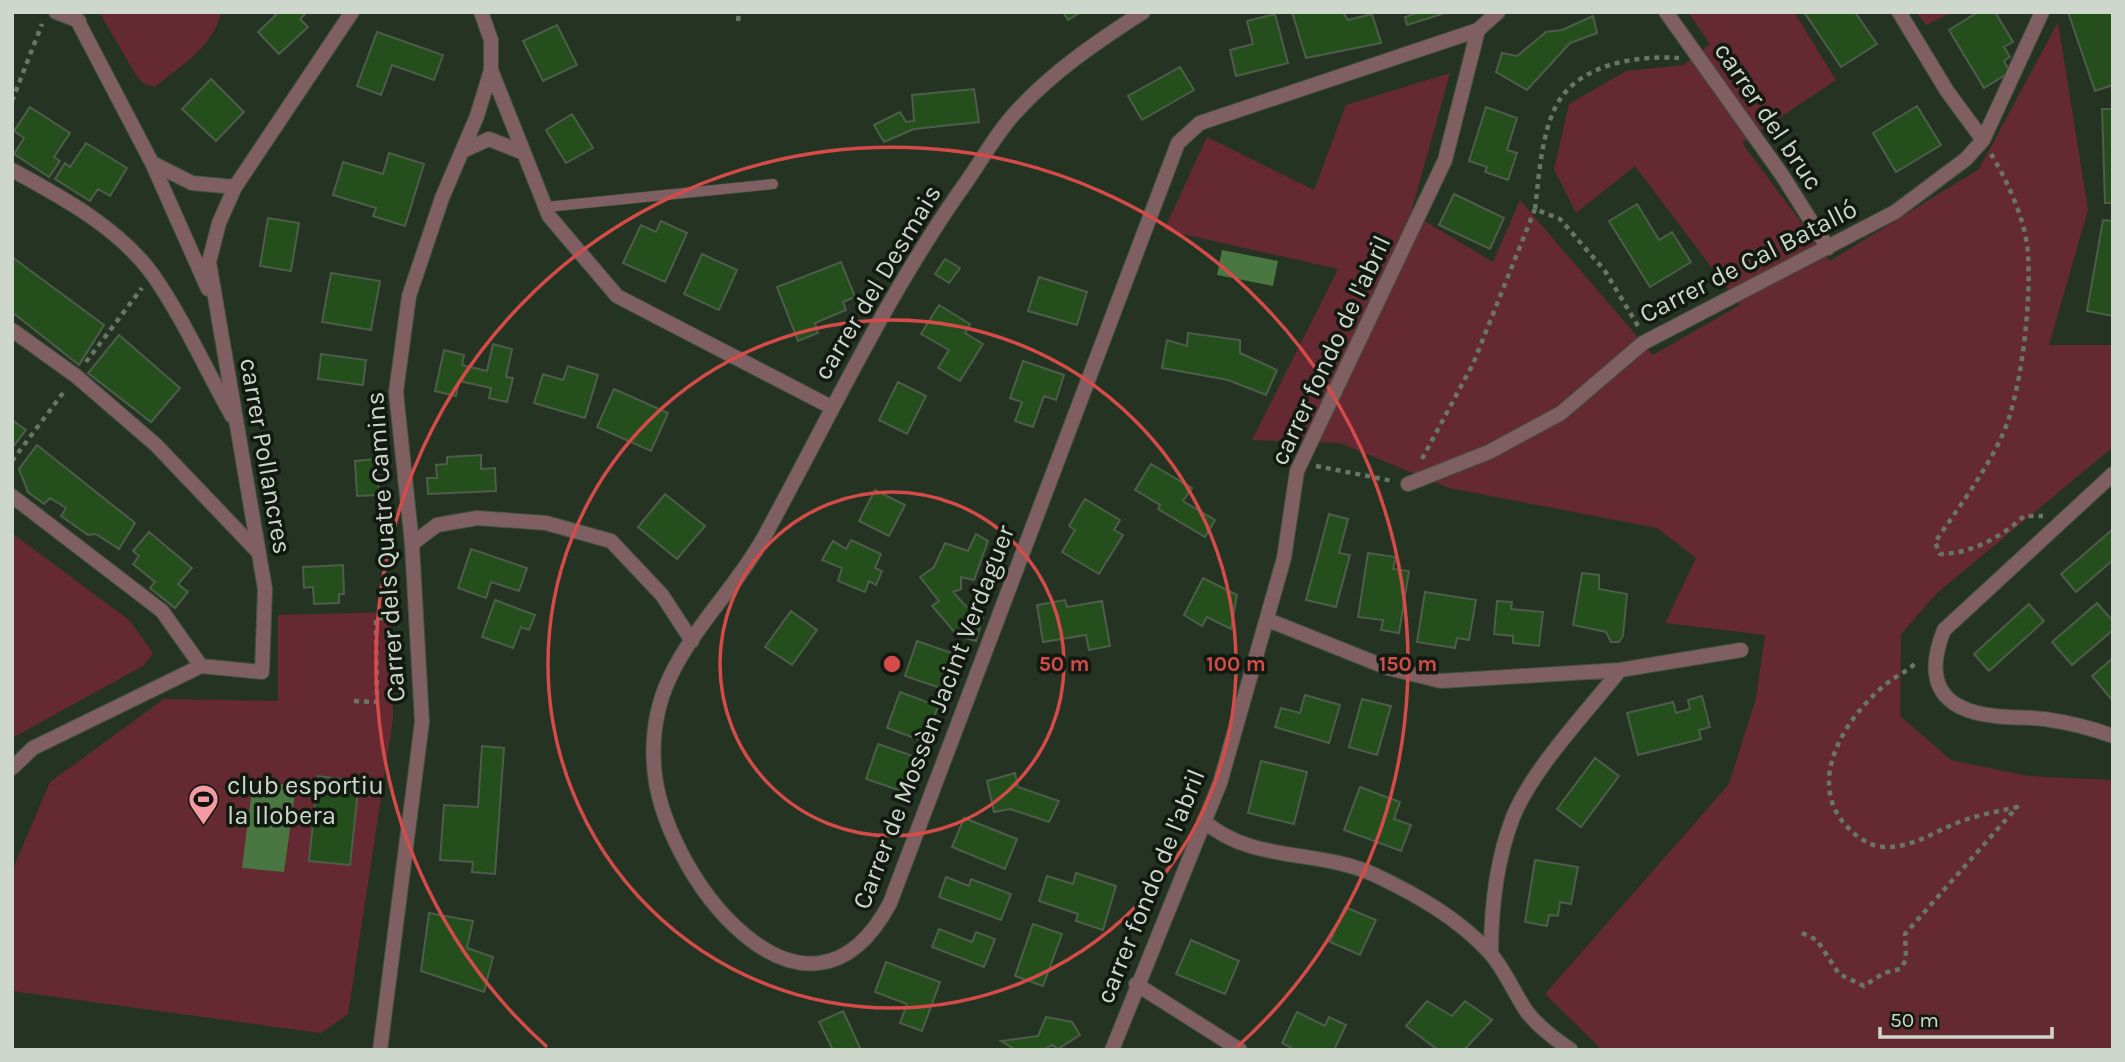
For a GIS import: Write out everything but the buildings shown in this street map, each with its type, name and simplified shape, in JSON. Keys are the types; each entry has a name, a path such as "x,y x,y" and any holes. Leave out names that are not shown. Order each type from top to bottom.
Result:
{"street":[{"path":"56,12 76,17 152,163 214,303"},
{"name":"carrer Pollancres","path":"201,666 262,672 265,589 209,262 219,223 235,187 352,12"},
{"name":"Carrer dels Quatre Camins","path":"380,1050 422,722 412,544 396,392 409,296 442,198 491,71 491,40 481,12"},
{"name":"carrer del Desmais","path":"491,71 549,216 617,296 831,407 910,267 1015,112 1087,47 1143,12"},
{"name":"Carrer de Mossèn Jacint Verdaguer","path":"831,407 763,540 670,677 656,715 654,765 661,810 681,858 712,902 745,935 771,955 804,966 837,958 859,947 876,929 890,903 1178,143 1200,124 1360,73 1478,30 1498,12"},
{"name":"carrer del bruc","path":"1666,12 1706,65 1828,248"},
{"path":"1899,12 1947,91 1983,140"},
{"name":"Carrer de Cal Batalló","path":"1408,484 1489,452 1561,413 1643,343 1895,212 1966,159 1983,140 2042,12"},
{"name":"carrer fondo de l'abril","path":"1112,1050 1136,984 1220,783 1284,558 1297,471 1445,160 1478,30"},
{"path":"462,151 489,139 524,153"},
{"path":"152,163 192,183 235,187"},
{"path":"12,170 57,194 121,241 152,275 239,428"},
{"path":"12,330 76,376 156,445 258,552"},
{"path":"2113,474 1944,630 1934,654 1934,676 1946,698 1964,708 1993,716 2044,719 2113,736"},
{"path":"12,496 162,611 201,666 33,748 12,768"},
{"path":"412,544 437,526 477,518 546,523 611,541 662,595 692,641"},
{"path":"1268,620 1388,668 1441,681 1620,670 1741,650"},
{"path":"1491,954 1491,909 1500,861 1514,816 1531,783 1620,670"},
{"path":"1204,821 1221,836 1239,844 1319,859 1372,873 1428,901 1491,954 1528,1014 1572,1050"},
{"path":"1136,984 1240,1050"}],"lane":[{"path":"546,207 773,184"}],"path":[{"path":"12,101 47,12"},
{"path":"738,21 739,12"},
{"path":"1303,460 1323,469 1408,484 1473,364 1535,209 1543,150 1556,106 1584,75 1622,62 1653,56 1682,58 1706,65"},
{"path":"1983,140 2004,175 2028,253 2020,370 2008,420 1975,483 1935,542 1940,554 1961,554 2012,527 2024,516 2061,520"},
{"path":"1535,209 1560,219 1605,271 1639,328 1643,343"},
{"path":"354,701 377,702 376,618 417,618"},
{"path":"1802,933 1817,940 1839,974 1864,986 1884,973 1900,969 1906,960 1905,934 2017,807 1964,820 1919,842 1883,847 1859,838 1833,807 1828,785 1830,761 1844,734 1890,681 1913,666 1920,657"}],"shaded area":[{"path":"99,12 221,12 217,25 203,46 155,87 143,83 136,75"},
{"path":"1688,12 1794,12 1836,80 1742,143 1830,261 1979,169 2058,22 2088,210 2049,345 2113,345 2113,447 1936,594 1901,634 1900,716 1951,760 2028,776 2113,780 2113,1050 1601,1049 1545,994 1729,784 1756,698 1765,635 1665,623 1696,558 1657,528 1449,488 1340,443 1252,440 1338,269 1164,230 1207,137 1314,190 1346,105 1450,73 1411,213 1493,262 1520,200 1653,355 1740,305 1635,166 1576,213 1554,169 1569,104 1626,71 1684,65 1710,44"},
{"path":"1916,12 1952,12 1926,25"},
{"path":"1222,250 1278,261 1273,286 1217,275"},
{"path":"12,533 129,620 153,653 143,666 12,738"},
{"name":"club esportiu la llobera","path":"391,612 393,719 348,1014 321,1033 12,991 12,871 50,782 164,699 278,701 278,615"},
{"path":"253,781 296,786 284,872 242,868"}],"place":[{"name":"club esportiu la llobera","path":"204,827"}]}
